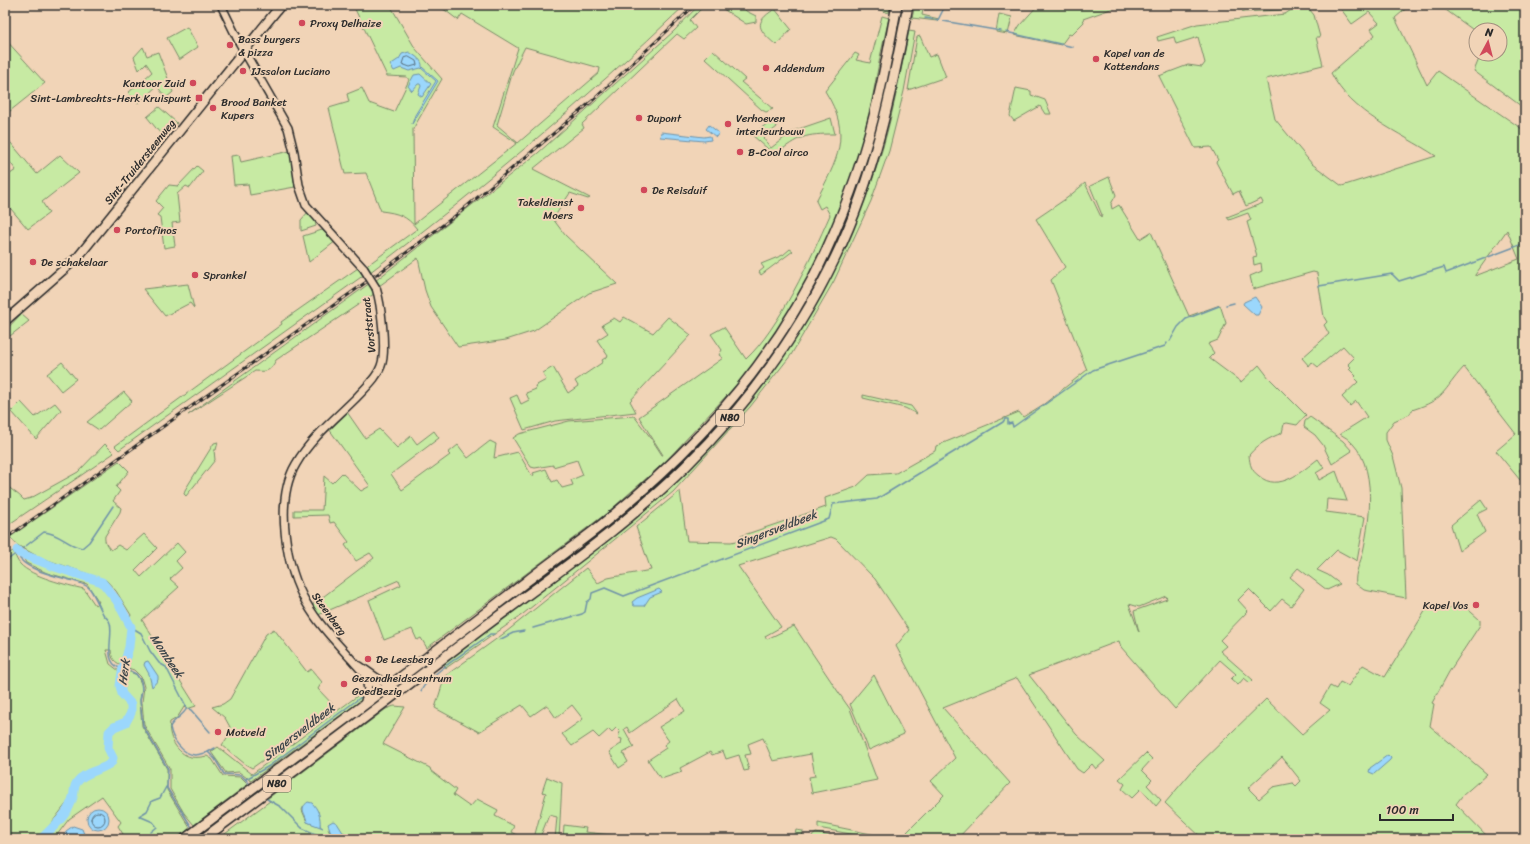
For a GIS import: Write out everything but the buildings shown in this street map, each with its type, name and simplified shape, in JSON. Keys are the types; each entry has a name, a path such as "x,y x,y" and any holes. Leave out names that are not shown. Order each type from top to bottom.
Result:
{"highway":[{"name":"N80","path":"185,839 561,556 640,493 676,461 720,415 750,377 799,303 825,254 846,205 870,131 879,95 897,5"},
{"name":"N80","path":"204,839 608,534 684,468 728,420 759,383 810,306 836,255 858,205 875,154 890,96 908,6"}],"main road":[{"name":"Sint-Truidersteenweg","path":"5,321 78,257 281,5"}],"street":[{"name":"Vorststraat","path":"222,5 244,51 288,128 293,146 299,185 306,205 364,269 376,288 384,344 384,357 381,367 372,381 311,444 296,465 288,484 283,510 284,524 295,577"},
{"name":"Steenberg","path":"295,577 312,613 329,636 365,673 395,695"},
{"path":"364,705 368,690 365,673"}],"green space":[{"path":"353,5 390,5 415,48 442,79 413,129 414,224 517,143 493,127 518,48 462,14 458,20 438,5 620,5 632,9 636,5 685,5 609,76 531,144 369,273 365,267 417,229 410,221 402,216 381,211 366,173 345,174 329,108 349,102 347,94 362,88 369,103 394,112 409,80 407,77 387,76","holes":["525,47 600,68 599,73 518,143 497,125 513,71"]},
{"path":"699,5 705,5 690,20 696,28 684,39 677,34 582,124 584,128 533,169 590,198 588,199 570,193 553,219 565,235 617,284 589,293 534,331 506,340 458,347 431,307 425,290 418,258 379,286 375,281 538,153 674,31"},
{"path":"717,5 741,5 746,11 756,16 756,22 746,24"},
{"path":"880,5 890,5 889,13 880,10"},
{"path":"915,5 924,5 922,15 939,19 937,21 912,18"},
{"path":"1038,5 1122,5 1083,19 1084,22 1071,35 1069,34 1061,45 1014,35 1020,25"},
{"path":"1241,5 1290,5 1280,10 1243,12"},
{"path":"1299,5 1306,5 1314,15 1320,37 1316,37 1323,65 1266,79 1275,119 1312,164 1342,186 1436,156 1392,130 1364,111 1351,100 1340,87 1331,73 1375,35 1371,29 1379,23 1369,12 1352,24 1338,5 1410,5 1395,18 1427,85 1438,71 1525,131 1525,465 1519,470 1524,478 1520,480 1496,451 1516,434 1464,367 1438,398 1412,410 1410,414 1394,421 1386,432 1386,440 1393,456 1401,488 1406,598 1364,590 1356,584 1356,576 1366,537 1370,504 1369,487 1367,471 1361,456 1353,443 1340,434 1367,417 1356,401 1350,406 1342,397 1358,382 1354,378 1356,376 1349,369 1351,367 1348,364 1354,358 1343,346 1318,367 1312,362 1309,366 1302,358 1329,334 1324,325 1327,322 1324,317 1317,273 1313,272 1253,289 1250,276 1262,271 1261,263 1254,265 1253,257 1257,256 1247,222 1251,220 1248,213 1229,220 1227,217 1263,203 1261,199 1246,206 1239,191 1233,194 1216,162 1218,160 1211,147 1195,148 1159,76 1188,65 1202,67 1205,63 1198,37 1176,44 1174,37 1158,41 1157,37 1197,24 1285,14","holes":["1507,230 1519,259 1475,276"]},
{"path":"1439,5 1525,5 1525,109 1474,71 1478,62 1508,62 1508,22 1468,22 1468,26"},
{"path":"775,9 791,29 776,45 765,35 760,27 763,18"},
{"path":"999,14 1012,17 1008,34 996,32"},
{"path":"882,16 889,18 866,133 838,214 819,257 794,304 752,368 666,461 607,513 427,648 421,638 417,640 412,629 384,640 369,600 401,585 399,580 318,615 311,606 374,558 370,553 356,561 345,545 349,542 334,522 330,523 328,515 294,516 294,510 322,510 324,476 332,483 342,473 361,491 370,486 329,429 347,412 365,438 379,429 397,448 411,436 417,444 434,431 439,438 391,474 402,490 450,455 448,453 458,445 468,458 490,441 496,444 494,458 518,452 532,476 534,475 533,473 546,469 552,482 557,480 562,488 573,485 571,480 583,475 577,460 553,467 553,465 535,468 531,467 513,438 519,434 569,421 634,416 663,455 639,417 723,358 719,355 722,350 711,334 724,327 746,359 758,346 782,312 804,272 830,215 825,206 820,209 816,201 830,173 839,147 840,134 838,121 834,107 825,91 855,53 859,55 856,60 870,63"},
{"path":"187,27 198,47 179,60 167,38"},
{"path":"909,31 915,32 904,91 889,151 871,201 834,281 791,355 750,407 673,492 523,614 446,668 443,663 657,499 696,463 732,424 765,382 795,339 822,293 845,246 866,197 887,133"},
{"path":"920,36 929,57 937,54 946,77 908,90 917,37"},
{"path":"5,39 45,83 5,115"},
{"path":"143,47 147,56 158,52 173,92 166,98 157,86 138,103 128,93 152,72 146,63 139,70 134,57"},
{"path":"713,50 745,79 741,82 773,109 766,112 762,110 705,58"},
{"path":"1016,88 1031,91 1031,95 1045,100 1051,114 1045,114 1040,106 1014,121 1010,116"},
{"path":"159,107 177,123 164,138 147,117"},
{"path":"831,118 835,134 803,137 775,155 752,135 772,120 777,127 763,138 771,148 793,131"},
{"path":"5,136 37,174 60,155 79,173 42,202 49,213 28,229 5,202 5,174 8,171 10,174 16,170 5,156"},
{"path":"290,151 295,187 250,195 248,184 234,185 231,156 239,155 241,162"},
{"path":"197,166 203,171 190,188 186,186 177,194 180,222 172,223 175,246 164,248 160,217 157,215 163,208 156,201 169,185 178,186"},
{"path":"1109,177 1116,195 1111,204 1112,209 1119,205 1140,239 1151,232 1189,316 1220,305 1226,323 1218,340 1208,344 1214,353 1209,358 1241,382 1259,365 1269,378 1306,415 1297,425 1287,423 1284,424 1282,433 1264,442 1252,451 1249,455 1250,464 1254,472 1267,481 1282,481 1298,474 1318,459 1324,468 1316,473 1319,480 1336,471 1347,501 1327,499 1326,512 1365,517 1357,561 1337,550 1317,570 1328,575 1340,584 1327,590 1298,568 1290,577 1304,589 1291,606 1282,599 1271,611 1249,589 1238,600 1248,611 1220,640 1226,646 1220,651 1253,680 1250,683 1244,678 1238,685 1231,679 1236,674 1220,660 1175,709 1121,647 1119,641 1029,675 1076,734 1105,761 1096,769 1092,764 1083,773 1077,769 1017,678 943,708 1010,783 957,839 912,839 907,832 944,795 931,781 955,758 896,646 909,630 875,579 836,539 831,537 738,566 781,627 765,636 767,639 794,626 850,709 877,780 812,793 809,777 815,776 811,754 773,761 763,738 748,744 751,754 745,755 749,770 744,771 739,755 726,759 723,751 712,755 710,752 680,768 682,772 661,779 648,760 666,748 664,745 669,741 659,727 685,711 678,699 630,733 627,727 624,729 634,747 623,753 628,762 619,768 609,752 621,744 622,739 618,738 620,732 616,728 612,732 609,729 599,738 593,732 572,746 562,734 583,719 572,705 556,718 547,705 531,716 522,705 479,732 435,708 445,676 506,632 586,568 598,583 608,578 651,570 636,527 680,491 687,541 731,542 742,540 741,536 826,507 825,498 856,487 869,475 896,473 935,451 936,446 1019,412 1023,417 1044,404 1087,370 1051,280 1065,267 1036,219 1067,198 1085,183 1101,217 1102,215 1090,186","holes":["1166,596 1167,599 1134,611 1139,632 1129,604 1139,607"]},
{"path":"308,212 315,221 316,226 301,231 301,220"},
{"path":"322,230 336,241 309,262 303,236"},
{"path":"790,249 793,251 761,275 759,272 764,268 761,264 783,255"},
{"path":"358,268 364,275 119,450 115,446 282,324 281,322"},
{"path":"370,283 374,294 276,360 268,370 255,371 188,415"},
{"path":"188,284 194,308 190,303 165,316 143,289"},
{"path":"21,314 29,321 10,336 5,331"},
{"path":"624,317 653,333 668,317 691,335 630,401 636,412 555,421 524,430 510,398 517,395 521,404 529,400 526,393 536,389 535,386 546,380 543,373 553,367 568,393 578,386 575,381 603,362 602,360 608,356 597,340 608,333 602,325 614,318 620,322"},
{"path":"62,362 76,379 61,391 47,374"},
{"path":"124,392 132,401 99,430 87,422"},
{"path":"863,395 911,406 917,414 905,408 863,398"},
{"path":"21,402 35,417 55,403 61,410 36,439 12,412 7,414 5,412 5,404 12,411"},
{"path":"1310,417 1343,441 1352,451 1332,464 1323,445 1315,435 1304,427 1305,421"},
{"path":"218,442 216,450 214,450 215,460 186,496 184,494 185,490 214,443"},
{"path":"105,444 114,453 5,527 5,483 24,500 31,498 78,472"},
{"path":"119,461 129,471 116,487 120,491 113,501 121,508 105,536 107,545 111,550 118,545 126,550 144,534 157,548 135,570 141,577 177,543 185,552 176,561 182,568 170,579 179,587 142,620 196,706 187,709 184,707 177,718 170,722 170,733 174,744 181,752 191,757 207,756 212,759 223,776 241,777 248,784 194,825 184,813 170,789 170,769 144,725 142,702 144,687 141,677 134,670 128,668 128,666 121,665 116,662 112,657 111,650 106,650 110,664 119,671 118,688 129,706 129,714 120,723 110,726 107,732 106,746 110,762 85,773 76,779 72,785 70,799 39,839 5,839 5,553 8,554 13,551 17,560 25,569 41,577 84,589 95,605 99,602 87,584 47,573 26,563 24,559 27,558 101,583 112,594 129,620 131,615 116,591 106,580 39,557 17,545 10,537"},
{"path":"1481,500 1487,509 1477,514 1485,532 1459,551 1451,525"},
{"path":"1462,604 1480,620 1480,625 1449,672 1432,703 1434,704 1430,726 1487,774 1462,796 1456,804 1490,839 1203,839 1165,803 1194,769 1266,699 1302,734 1330,710 1320,703 1330,686 1336,689 1340,682 1348,686 1363,665 1385,677 1427,608 1445,609","holes":["1282,757 1301,781 1296,786 1293,783 1273,787 1259,799 1248,788"]},
{"path":"274,629 307,672 311,669 322,682 318,689 336,708 252,768 222,745 227,738 230,727 225,718 212,707 223,704 230,699 266,634"},
{"path":"125,670 137,675 142,686 140,702 142,726 167,769 167,790 190,828 176,839 126,839 118,826 121,822 102,796 69,819 54,839 45,839 72,809 76,789 80,782 114,763 115,758 110,747 111,731 128,721 133,710 133,702 124,692 122,684"},
{"path":"874,675 904,734 869,750 850,704"},
{"path":"364,691 363,699 251,781 239,772 226,773 211,752 218,747 252,774"},
{"path":"394,706 405,707 383,744 430,768 431,771 456,790 453,795 470,807 477,799 498,810 495,816 514,826 511,832 524,839 347,839 345,833 328,829 333,839 218,839 270,801 267,799 386,709","holes":["304,806 318,811 320,826 307,822 302,810"]},
{"path":"1146,753 1152,759 1142,770 1152,780 1147,785 1161,800 1156,806 1141,789 1132,798 1122,789 1125,784 1119,779"},
{"path":"547,777 562,783 559,839 555,839 557,817 549,815 541,835 537,836 535,834 546,793 542,792"},
{"path":"818,823 895,839 878,839 818,828"},
{"path":"564,825 586,828 585,832 611,835 611,838 617,839 563,839"},
{"path":"796,830 803,831 802,839 794,839"},
{"path":"816,833 846,839 812,839 811,837"}],"water":[{"path":"409,52 418,58 422,67 438,81 412,124 415,115 436,81 421,68 409,71 401,68 394,71 390,65 399,59 402,54"},
{"path":"420,74 431,84 422,97 418,94 421,86 420,84 418,84 412,91 408,86 414,75"},
{"path":"709,125 719,133 716,137 706,129"},
{"path":"661,132 704,137 710,136 711,140 704,141 660,137"},
{"path":"1255,297 1262,307 1258,315 1255,315 1243,304 1244,302"},
{"path":"659,589 662,592 650,597 644,606 634,606 632,602 637,598"},
{"path":"148,661 158,676 158,680 152,687 149,674 144,665 145,662"},
{"path":"1388,755 1391,758 1390,760 1374,774 1369,772 1370,768"},
{"path":"308,802 312,803 319,813 320,826 323,828 307,822 303,807"},
{"path":"98,808 106,811 109,819 106,827 98,830 90,827 87,819 90,811"},
{"path":"333,821 337,823 347,839 333,839 328,824"},
{"path":"73,826 82,829 86,839 64,839 66,831"}],"waterway":[{"path":"925,18 938,20 943,10"},
{"path":"943,21 1001,31"},
{"path":"1006,32 1040,40"},
{"path":"1043,40 1073,47"},
{"name":"Singersveldbeek","path":"1319,286 1392,274 1399,281 1444,267 1446,273 1525,243"},
{"name":"Singersveldbeek","path":"1226,305 1234,303"},
{"name":"Singersveldbeek","path":"1170,341 1178,327 1186,319 1219,306"},
{"name":"Singersveldbeek","path":"533,628 582,614 585,612 587,602 591,599 592,593 605,588 624,596 829,519 833,504 877,499 1003,422 1005,419 1008,419 1008,424 1012,423 1013,427 1093,370 1165,346 1167,343"},
{"path":"5,562 44,532 82,548 89,542 113,506"},
{"name":"Herk","path":"17,550 19,553 55,567 102,582 117,601 131,627 129,647 120,686 122,694 131,704 131,713 126,722 114,727 109,732 108,748 113,758 112,762 80,778 75,786 74,795 68,809 60,820 41,839"},
{"path":"19,553 20,559 36,570 78,582 90,589 103,614 108,619 111,628 111,660 120,668"},
{"name":"Mombeek","path":"131,627 141,633 150,651 159,663 166,667 187,708 170,727 178,745 190,754 197,755 208,752 215,759 224,774 241,775 249,783"},
{"name":"Singersveldbeek","path":"499,640 513,633 524,631"},
{"name":"Singersveldbeek","path":"421,691 433,676 490,634 494,634"},
{"path":"126,669 136,674 141,681 142,690 140,700 143,726 168,769 167,788 191,826"},
{"path":"5,676 9,684 5,686"},
{"name":"Singersveldbeek","path":"246,779 269,766 361,697"},
{"path":"187,708 191,710 210,732"},
{"name":"Mombeek","path":"208,752 215,748"},
{"path":"151,832 157,827 153,822 139,816 147,811 152,801 160,798 166,787"},
{"name":"Mombeek","path":"267,799 281,807 302,828 320,836 322,839"}],"railway":[{"path":"5,539 386,268 459,213 591,102 695,5"}],"place":[{"name":"Proxy Delhaize","path":"302,23"},
{"name":"Bass burgers & pizza","path":"230,45"},
{"name":"Kapel van de Kattendans","path":"1096,59"},
{"name":"Addendum","path":"766,68"},
{"name":"IJssalon Luciano","path":"243,71"},
{"name":"Kantoor Zuid","path":"193,83"},
{"name":"Sint-Lambrechts-Herk Kruispunt","path":"199,98"},
{"name":"Brood Banket Kupers","path":"213,108"},
{"name":"Dupont","path":"639,118"},
{"name":"Verhoeven interieurbouw","path":"728,124"},
{"name":"B-Cool airco","path":"740,152"},
{"name":"De Reisduif","path":"644,190"},
{"name":"Takeldienst Moers","path":"581,208"},
{"name":"Portofinos","path":"117,230"},
{"name":"De schakelaar","path":"33,262"},
{"name":"Sprankel","path":"195,275"},
{"name":"Kapel Vos","path":"1476,605"},
{"name":"De Leesberg","path":"368,659"},
{"name":"Gezondheidscentrum GoedBezig","path":"344,684"},
{"name":"Motveld","path":"218,732"}]}
